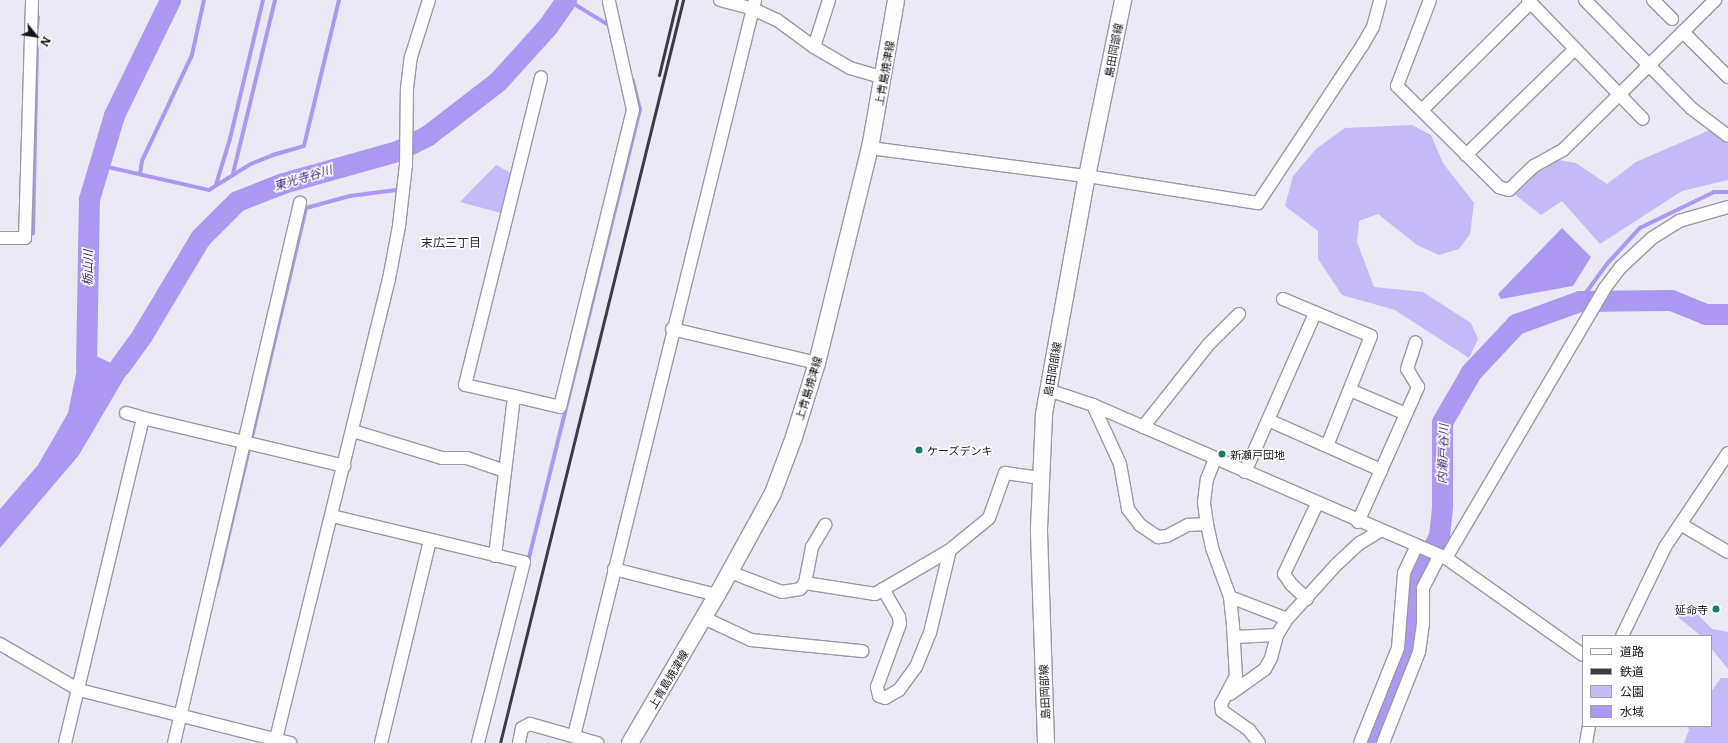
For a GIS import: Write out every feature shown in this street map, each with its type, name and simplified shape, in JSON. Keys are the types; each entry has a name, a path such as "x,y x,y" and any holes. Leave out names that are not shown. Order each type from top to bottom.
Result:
{"main road":[{"name":"上青島焼津線","path":"630,743 704,618 773,493 794,437 817,363 870,148 884,78 896,0"},
{"name":"島田岡部線","path":"1046,743 1040,478 1048,390 1087,176 1123,0"}],"street":[{"path":"0,238 25,238 32,0"},
{"path":"275,741 332,516 389,279 399,226 406,165 406,120 411,57 429,0"},
{"path":"720,0 754,4 797,33 814,47 850,68 884,78"},
{"path":"814,47 830,0"},
{"path":"870,148 1087,176 1258,203 1362,46 1373,27 1380,0"},
{"path":"1430,0 1398,86 1498,187 1509,190 1534,166 1563,150 1716,0"},
{"path":"1585,0 1703,120 1728,136"},
{"path":"1653,0 1672,19"},
{"path":"1422,110 1530,1 1643,119"},
{"path":"541,77 465,384 560,407 633,110 609,2"},
{"path":"574,736 672,329 754,4"},
{"path":"1683,32 1728,77"},
{"path":"1466,155 1576,48"},
{"path":"174,743 300,203"},
{"path":"1383,743 1419,652 1423,624 1424,588 1605,288 1634,252 1664,230 1696,214 1728,207"},
{"path":"1283,298 1371,336 1326,446"},
{"path":"1245,472 1315,313"},
{"path":"1143,427 1208,345 1239,314"},
{"path":"672,329 817,363"},
{"path":"1358,522 1418,387 1407,369 1416,342"},
{"path":"1048,390 1093,405 1358,522 1442,557 1582,654"},
{"path":"1350,390 1406,414"},
{"path":"495,556 514,396"},
{"path":"1093,405 1120,464 1128,509 1140,525 1158,537 1167,536 1188,526 1207,524"},
{"path":"126,413 344,466"},
{"path":"65,743 79,690 143,418"},
{"path":"1268,420 1381,470"},
{"path":"352,431 442,458 467,458 506,470"},
{"path":"1622,635 1665,547 1728,453"},
{"path":"1215,459 1207,478 1204,502 1212,548 1230,597 1236,676 1221,704 1222,711 1249,730 1260,743"},
{"path":"805,583 875,594 950,550 989,518 1004,473 1040,478"},
{"path":"1307,599 1291,584 1284,574 1317,504"},
{"path":"332,516 430,541 524,562 478,743"},
{"path":"1683,522 1728,543"},
{"path":"1683,522 1728,552"},
{"path":"730,572 782,592 794,591 805,583 812,547 825,525"},
{"path":"1225,698 1265,668 1271,658 1277,635 1287,619 1307,599 1336,565 1360,542 1380,531"},
{"path":"380,743 430,541"},
{"path":"1360,743 1398,648 1402,627 1404,573 1420,549"},
{"path":"883,589 899,617 900,624 877,687 879,696 885,698 899,690 916,667 930,633 950,550"},
{"path":"614,569 717,594"},
{"path":"1230,597 1287,619"},
{"path":"704,618 751,640 862,651"},
{"path":"1234,637 1277,635"},
{"path":"0,644 79,690 193,718 275,741 290,743"},
{"path":"518,743 522,728 530,724 597,743"},
{"path":"1586,743 1589,727"}],"green space":[{"path":"1412,125 1431,135 1443,163 1474,203 1470,234 1459,249 1439,255 1417,245 1378,214 1359,221 1357,242 1374,287 1423,292 1471,323 1478,339 1469,358 1395,310 1342,295 1318,259 1318,231 1285,206 1293,176 1316,149 1345,128"},
{"path":"1710,130 1728,136 1728,180 1682,191 1600,244 1562,201 1541,215 1509,190 1559,160 1576,163 1607,184 1636,162"},
{"path":"496,165 511,173 501,213 460,202"},
{"path":"1693,610 1712,629 1728,632 1728,669 1712,649 1712,635 1700,635 1678,617"},
{"path":"1721,678 1728,678 1728,743 1684,743 1689,730 1688,727 1712,727 1712,691"}],"water":[{"path":"1562,228 1591,257 1573,286 1501,299 1498,294"},
{"path":"83,340 94,342 96,356 111,363 131,342 143,346 79,455 0,548 0,509 38,465 68,413"}],"waterway":[{"name":"栃山川","path":"86,368 89,199 114,115 170,0"},
{"path":"140,174 142,161 192,55 204,0"},
{"path":"216,185 230,139 263,0"},
{"path":"233,174 275,0"},
{"path":"99,165 209,190 251,164 273,155 304,146 339,0"},
{"name":"東光寺谷川","path":"119,367 142,335 200,238 237,201 283,183 397,151 428,135 498,81 547,27 566,0"},
{"path":"568,0 612,27"},
{"path":"37,28 38,18"},
{"path":"33,234 37,49"},
{"path":"528,562 640,110 633,81"},
{"path":"217,585 306,208 350,196 396,190"},
{"path":"1580,301 1607,264 1640,228 1714,192 1728,192"},
{"name":"内瀬戸谷川","path":"1373,743 1402,673 1412,638 1412,597 1418,575 1439,536 1442,505 1442,422 1471,372 1516,324 1580,301 1671,300 1705,314 1728,314"}],"railway":[{"path":"659,75 677,0"},
{"path":"500,743 683,0"}],"place":[{"name":"ケーズデンキ","path":"919,450"},
{"name":"新瀬戸団地","path":"1222,454"},
{"name":"延命寺","path":"1716,609"}],"district":[{"name":"末広三丁目","path":"451,243"}]}
